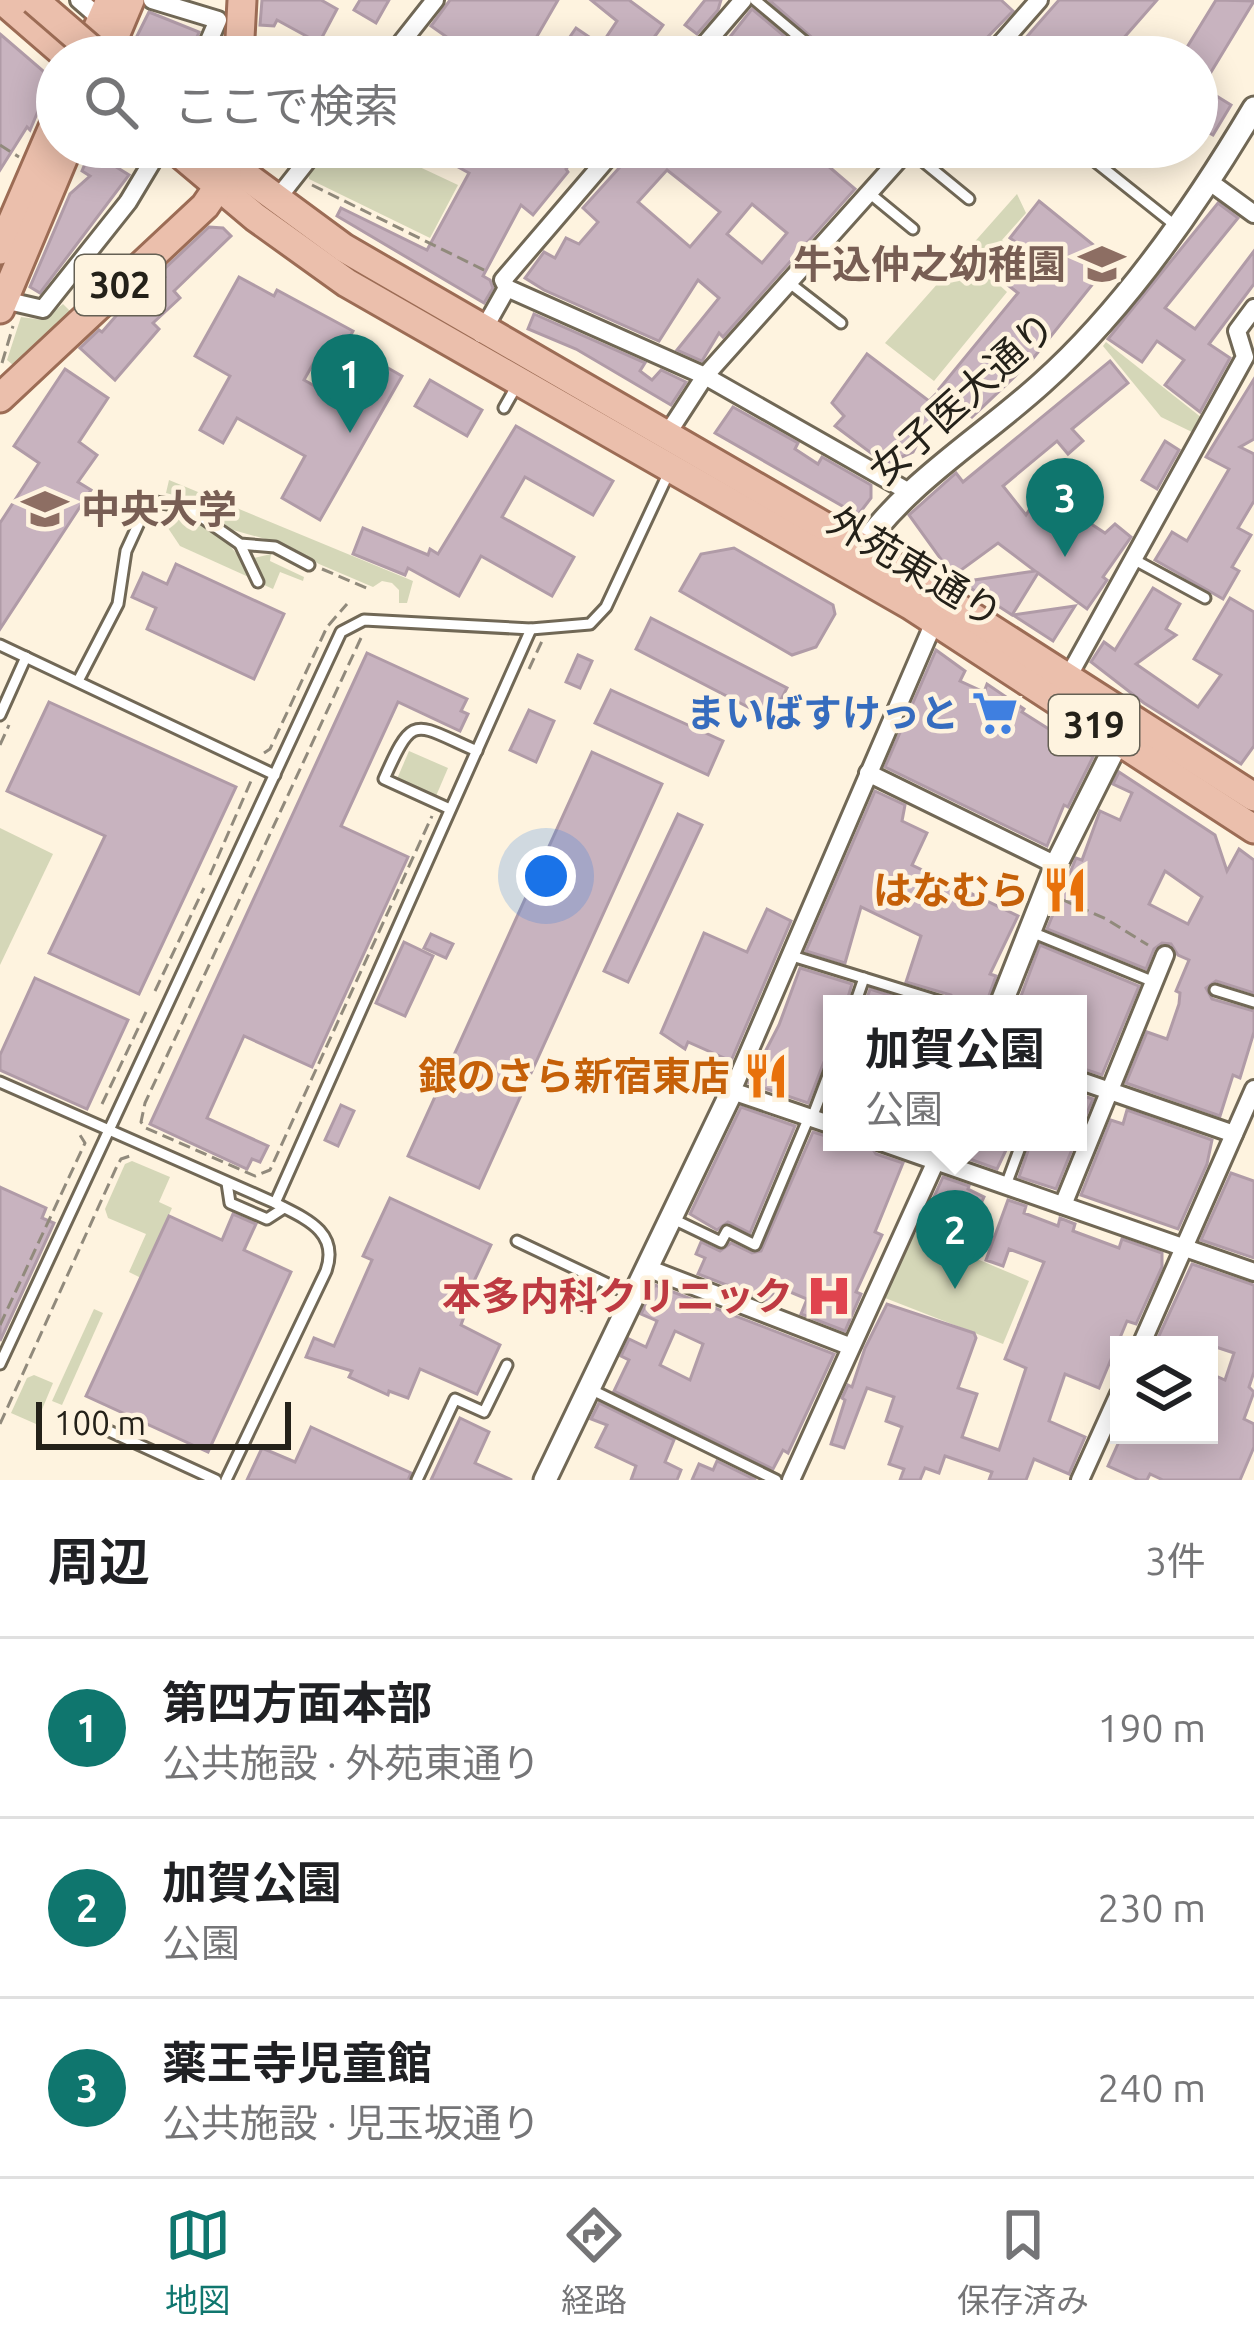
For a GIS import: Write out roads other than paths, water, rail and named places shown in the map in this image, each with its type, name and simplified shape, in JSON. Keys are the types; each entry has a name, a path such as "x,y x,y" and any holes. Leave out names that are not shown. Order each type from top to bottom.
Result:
{"main road":[{"path":"2,0 44,36"},
{"path":"34,0 78,36"},
{"path":"108,36 116,3"},
{"path":"97,36 116,3"},
{"path":"1,242 36,164"},
{"name":"302","path":"2,305 59,168"},
{"name":"302","path":"6,391 205,206 227,168"},
{"name":"外苑東通り","path":"230,168 347,283 477,343"},
{"name":"外苑東通り","path":"233,168 286,188 344,248 477,343 662,455 1067,679 1123,730 1254,829"},
{"name":"外苑東通り","path":"855,559 935,620 1123,730 1248,785"}],"street":[{"path":"79,0 94,13 116,3"},
{"path":"152,0 234,14"},
{"path":"407,36 435,0"},
{"path":"712,36 743,0"},
{"path":"1007,36 1039,0"},
{"name":"女子医大通り","path":"855,559 888,512 1045,381 1118,301 1210,182 1254,108"},
{"path":"2,305 44,309 154,168"},
{"path":"286,188 302,168"},
{"path":"477,343 505,284 599,168"},
{"path":"662,455 705,376 890,168"},
{"path":"1210,182 1254,214"},
{"path":"505,284 705,376 909,492"},
{"path":"1067,679 1250,359 1237,332 1254,308"},
{"path":"545,1480 732,1091 935,620"},
{"path":"1004,995 1056,865 1123,730"},
{"path":"868,773 1056,865"},
{"path":"1087,1146 1165,956"},
{"path":"1087,1083 1234,1134"},
{"path":"1145,1336 1254,1089"},
{"path":"732,1091 823,1122"},
{"path":"1063,1205 1085,1151"},
{"path":"791,1480 940,1152 1006,1185 1254,1272"},
{"path":"647,1268 849,1346"},
{"path":"1080,1480 1110,1414"}],"lane":[{"path":"755,0 798,36"},
{"path":"932,168 968,199"},
{"path":"1103,168 1177,227"},
{"path":"868,192 913,230"},
{"path":"788,281 841,323"},
{"path":"504,408 525,371"},
{"path":"0,1364 341,632 364,620 531,629 578,628 598,619 662,455"},
{"path":"78,681 118,604 126,551 149,500 187,507 240,544 258,582"},
{"path":"240,544 275,547 309,565"},
{"path":"1133,559 1205,598"},
{"path":"226,1183 230,1203 236,1208 267,1219 279,1205 531,629"},
{"path":"0,645 275,775"},
{"path":"0,715 26,657"},
{"path":"450,809 384,779 393,759 403,738 418,727 477,751"},
{"path":"1029,932 1154,982"},
{"path":"789,955 918,995"},
{"path":"858,995 864,979"},
{"path":"1215,989 1254,1002"},
{"path":"0,1082 279,1205 316,1225 330,1249 329,1260 226,1480"},
{"path":"671,1218 721,1242 728,1231 755,1245 823,1088"},
{"path":"1006,1185 1019,1151"},
{"path":"517,1241 633,1296"},
{"path":"584,1305 597,1279"},
{"path":"417,1480 455,1399 484,1412 507,1365"},
{"path":"589,1388 776,1480"},
{"path":"106,1430 216,1480"}],"place":[{"name":"牛込仲之幼稚園","path":"1102,264"},
{"name":"第四方面本部","path":"350,433"},
{"name":"中央大学","path":"45,509"},
{"name":"薬王寺児童館","path":"1065,557"},
{"name":"まいばすけっと","path":"995,713"},
{"name":"はなむら","path":"1065,890"},
{"name":"銀のさら新宿東店","path":"766,1076"},
{"name":"加賀公園","path":"955,1289"},
{"name":"本多内科クリニック","path":"829,1296"}]}
